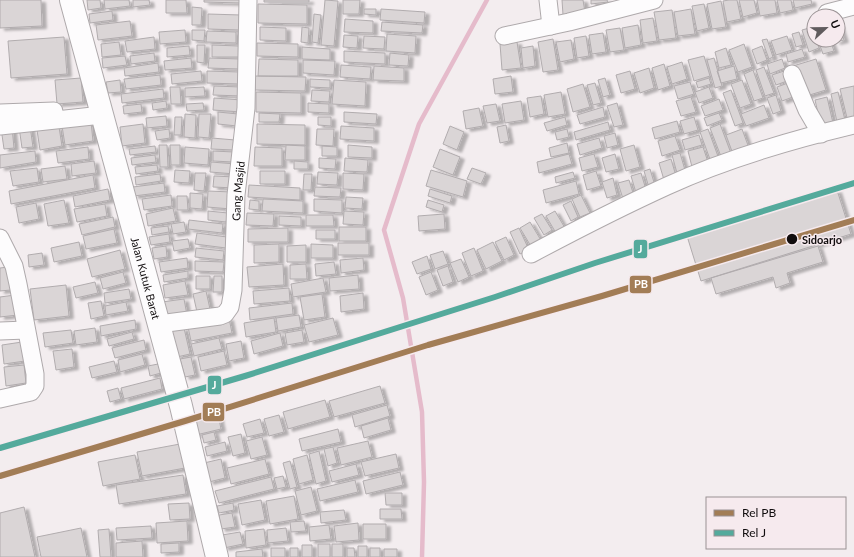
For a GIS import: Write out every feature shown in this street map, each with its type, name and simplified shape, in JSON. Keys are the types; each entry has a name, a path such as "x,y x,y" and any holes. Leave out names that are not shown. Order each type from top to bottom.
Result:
{"street":[{"name":"Jalan Kutuk Barat","path":"71,0 181,406 217,557"},
{"name":"Gang Masjid","path":"159,324 220,316 225,314 230,307 233,290 236,195 246,108 248,0"},
{"path":"548,0 551,26"},
{"path":"504,36 551,26 625,4 654,0"},
{"path":"792,74 807,110 821,134"},
{"path":"0,113 101,111"},
{"path":"0,126 101,111"},
{"path":"531,254 592,221 668,185 739,158 854,125"},
{"path":"0,399 31,392 35,386 35,374 18,284 2,245"},
{"path":"0,331 26,330"}],"building":[{"path":"0,0 41,0 42,26 0,28"},
{"path":"87,0 100,0 101,8 88,10"},
{"path":"104,0 129,0 130,6 105,9"},
{"path":"133,0 149,0 150,5 133,7"},
{"path":"166,0 186,0 187,13 166,13"},
{"path":"204,0 241,0 241,3 204,2"},
{"path":"264,0 309,0 309,2 264,2"},
{"path":"325,0 338,1 334,46 321,45"},
{"path":"343,0 360,0 359,14 343,14"},
{"path":"562,0 583,0 585,12 563,15"},
{"path":"591,0 607,0 608,2 591,4"},
{"path":"737,0 741,19 727,22 723,1"},
{"path":"739,0 754,0 757,13 743,17"},
{"path":"757,0 775,0 777,13 760,16"},
{"path":"777,0 791,0 793,10 780,13"},
{"path":"793,0 811,0 812,4 795,8"},
{"path":"721,1 726,27 712,29 707,4"},
{"path":"258,4 307,5 307,24 258,23"},
{"path":"704,4 709,28 697,31 692,6"},
{"path":"192,7 202,8 201,25 192,25"},
{"path":"364,9 376,9 376,15 364,14"},
{"path":"381,9 425,12 424,23 380,20"},
{"path":"691,9 695,34 678,36 674,12"},
{"path":"672,10 676,38 659,40 654,12"},
{"path":"112,11 113,20 90,23 89,14"},
{"path":"208,14 241,15 240,30 208,29"},
{"path":"314,14 321,15 318,43 312,42"},
{"path":"653,18 657,41 643,43 640,20"},
{"path":"345,19 373,21 373,33 344,32"},
{"path":"130,21 132,36 98,40 96,25"},
{"path":"382,22 423,25 422,33 381,31"},
{"path":"638,25 641,45 625,48 622,28"},
{"path":"260,27 286,28 286,41 260,40"},
{"path":"302,27 309,28 308,43 301,42"},
{"path":"620,28 624,50 610,52 606,30"},
{"path":"806,29 806,43 802,30"},
{"path":"185,30 186,42 160,44 159,32"},
{"path":"192,30 205,30 204,41 192,40"},
{"path":"207,31 236,32 236,43 206,42"},
{"path":"799,32 803,45 796,47 792,34"},
{"path":"603,33 606,52 592,54 589,35"},
{"path":"387,34 416,36 415,53 386,51"},
{"path":"344,35 358,36 357,48 343,47"},
{"path":"364,36 385,37 384,49 363,48"},
{"path":"586,36 589,56 577,58 574,38"},
{"path":"787,36 792,50 776,55 771,41"},
{"path":"64,37 67,74 11,78 8,41"},
{"path":"154,37 155,49 127,52 125,41"},
{"path":"553,39 558,70 543,72 538,42"},
{"path":"767,39 773,57 769,59 762,40"},
{"path":"571,40 574,59 560,62 556,42"},
{"path":"119,42 121,55 102,57 101,44"},
{"path":"517,42 521,68 502,70 500,44"},
{"path":"257,43 298,44 298,57 257,56"},
{"path":"744,44 752,67 738,72 729,50"},
{"path":"197,45 205,45 204,63 197,62"},
{"path":"212,45 239,46 239,57 212,57"},
{"path":"189,46 190,55 167,57 167,48"},
{"path":"533,46 535,66 523,68 521,48"},
{"path":"762,46 767,60 757,64 752,50"},
{"path":"302,47 330,49 330,60 302,59"},
{"path":"726,48 731,65 719,68 715,52"},
{"path":"808,48 819,48 809,52"},
{"path":"821,48 833,48 834,51 823,54"},
{"path":"802,49 805,57 788,62 786,54"},
{"path":"344,51 385,53 385,64 344,62"},
{"path":"154,53 155,61 131,64 130,56"},
{"path":"390,53 409,55 408,66 389,65"},
{"path":"125,56 127,65 103,68 102,58"},
{"path":"704,56 710,76 694,81 688,60"},
{"path":"191,58 192,68 165,70 164,61"},
{"path":"209,58 240,59 240,69 208,68"},
{"path":"714,58 722,86 715,88 707,60"},
{"path":"259,59 298,60 298,76 258,76"},
{"path":"782,59 785,68 770,74 767,64"},
{"path":"816,59 826,90 803,97 793,66"},
{"path":"303,60 335,61 334,75 303,73"},
{"path":"682,62 687,79 672,84 667,67"},
{"path":"158,63 159,72 125,76 124,68"},
{"path":"664,64 670,86 658,90 652,68"},
{"path":"341,65 371,67 370,79 340,77"},
{"path":"374,66 404,68 404,81 373,80"},
{"path":"734,66 737,79 721,83 717,71"},
{"path":"764,67 774,93 765,96 756,70"},
{"path":"649,68 654,88 640,93 634,73"},
{"path":"753,70 763,98 754,101 744,74"},
{"path":"787,70 790,80 776,85 772,75"},
{"path":"201,71 202,81 172,84 171,74"},
{"path":"207,71 240,72 239,84 207,83"},
{"path":"630,71 635,89 621,93 616,75"},
{"path":"160,75 161,85 126,89 124,79"},
{"path":"255,76 306,77 305,91 255,90"},
{"path":"511,76 513,92 495,94 493,79"},
{"path":"81,78 83,102 57,104 55,80"},
{"path":"605,78 610,95 603,97 598,80"},
{"path":"709,78 711,84 698,88 696,82"},
{"path":"310,79 330,80 330,88 310,87"},
{"path":"120,80 121,92 108,93 106,82"},
{"path":"334,80 366,82 365,106 332,104"},
{"path":"742,80 751,104 740,108 731,84"},
{"path":"690,82 694,94 678,99 674,86"},
{"path":"595,83 601,103 593,105 587,85"},
{"path":"788,83 793,97 782,101 777,87"},
{"path":"583,84 590,107 573,112 567,89"},
{"path":"214,86 241,87 241,96 213,95"},
{"path":"854,86 854,121 848,122 840,89"},
{"path":"170,87 180,87 181,104 171,104"},
{"path":"204,87 205,96 185,97 185,88"},
{"path":"709,87 713,98 699,103 695,92"},
{"path":"163,89 164,98 122,103 121,94"},
{"path":"312,90 330,91 329,102 311,101"},
{"path":"731,90 743,123 735,126 723,93"},
{"path":"256,92 301,93 301,113 256,112"},
{"path":"561,92 565,114 548,117 544,95"},
{"path":"838,92 845,120 837,122 831,94"},
{"path":"776,95 781,111 773,114 767,98"},
{"path":"541,96 544,114 530,117 527,98"},
{"path":"691,97 696,112 681,116 676,101"},
{"path":"827,97 833,123 821,126 815,100"},
{"path":"214,98 242,100 241,112 213,110"},
{"path":"719,99 723,110 705,116 701,106"},
{"path":"166,101 167,108 153,110 152,103"},
{"path":"521,101 524,120 505,123 502,104"},
{"path":"203,103 204,110 187,111 186,104"},
{"path":"308,103 329,104 329,113 308,112"},
{"path":"617,103 623,125 614,127 607,106"},
{"path":"141,104 142,112 124,114 123,106"},
{"path":"496,104 500,121 487,123 483,106"},
{"path":"764,105 769,118 746,126 741,114"},
{"path":"603,107 605,117 580,124 577,115"},
{"path":"479,108 483,126 466,129 463,111"},
{"path":"218,112 238,114 237,126 218,124"},
{"path":"344,112 377,114 376,124 344,122"},
{"path":"259,113 280,114 279,122 259,122"},
{"path":"719,113 722,120 707,126 704,118"},
{"path":"185,114 196,115 195,138 184,137"},
{"path":"199,114 211,114 209,138 198,137"},
{"path":"166,116 167,126 147,128 146,118"},
{"path":"175,117 182,117 181,135 174,135"},
{"path":"318,117 331,117 331,126 318,125"},
{"path":"565,117 567,125 547,131 544,123"},
{"path":"694,117 698,130 684,134 680,121"},
{"path":"677,121 680,132 655,139 652,128"},
{"path":"91,122 93,141 65,145 62,126"},
{"path":"608,122 610,130 576,140 574,132"},
{"path":"143,124 145,143 122,146 120,127"},
{"path":"257,124 305,125 305,145 257,144"},
{"path":"720,124 732,156 722,159 710,128"},
{"path":"506,125 509,141 500,143 497,127"},
{"path":"30,126 33,147 22,148 19,127"},
{"path":"341,126 374,128 374,141 340,139"},
{"path":"450,126 464,132 457,150 443,144"},
{"path":"12,127 14,148 4,149 1,128"},
{"path":"59,127 62,146 40,150 37,130"},
{"path":"169,129 170,138 157,140 155,131"},
{"path":"317,129 334,129 333,146 316,145"},
{"path":"567,129 569,137 557,140 555,132"},
{"path":"708,129 719,159 711,162 700,132"},
{"path":"742,129 749,148 733,154 726,135"},
{"path":"615,133 618,145 607,148 604,136"},
{"path":"699,135 702,145 685,150 682,140"},
{"path":"675,136 680,150 662,156 658,141"},
{"path":"212,138 235,140 234,150 211,149"},
{"path":"599,138 602,148 580,155 577,144"},
{"path":"567,143 569,153 551,157 549,148"},
{"path":"159,145 167,145 168,167 160,167"},
{"path":"170,145 180,145 180,165 171,165"},
{"path":"286,145 305,146 305,160 285,160"},
{"path":"348,145 372,147 372,158 348,157"},
{"path":"634,145 640,167 626,171 620,149"},
{"path":"155,146 156,152 130,155 129,149"},
{"path":"322,146 337,147 337,156 322,156"},
{"path":"88,147 89,159 58,163 56,151"},
{"path":"185,147 209,149 208,165 184,163"},
{"path":"255,147 282,148 282,166 254,166"},
{"path":"703,147 708,162 692,167 688,151"},
{"path":"440,149 460,157 453,175 433,167"},
{"path":"35,151 36,162 0,168 0,155"},
{"path":"213,151 234,152 233,162 213,161"},
{"path":"680,153 685,170 677,173 672,155"},
{"path":"569,154 572,164 539,173 537,162"},
{"path":"594,154 598,167 582,171 579,158"},
{"path":"615,154 619,169 606,172 602,158"},
{"path":"155,155 156,162 132,165 131,158"},
{"path":"319,158 336,159 335,169 319,168"},
{"path":"345,158 368,160 367,172 344,171"},
{"path":"671,159 676,176 664,180 659,163"},
{"path":"94,161 96,173 72,176 71,164"},
{"path":"294,161 308,162 308,169 294,169"},
{"path":"211,162 236,164 235,174 210,172"},
{"path":"157,165 158,171 136,174 135,167"},
{"path":"65,166 67,179 43,182 41,169"},
{"path":"37,168 39,182 13,186 10,171"},
{"path":"472,168 486,173 481,184 467,179"},
{"path":"650,169 656,189 650,191 644,171"},
{"path":"175,170 190,171 189,183 174,182"},
{"path":"431,170 467,181 463,197 426,186"},
{"path":"260,171 285,171 285,184 260,184"},
{"path":"596,171 601,186 587,190 583,175"},
{"path":"318,172 338,173 337,185 317,184"},
{"path":"573,172 575,178 556,183 555,177"},
{"path":"195,173 206,173 204,191 194,190"},
{"path":"343,173 364,174 363,190 343,189"},
{"path":"641,173 647,193 637,196 631,176"},
{"path":"160,174 161,181 136,185 135,177"},
{"path":"304,174 312,174 311,190 303,190"},
{"path":"93,175 95,188 11,204 9,191"},
{"path":"214,176 235,177 235,188 213,187"},
{"path":"613,178 617,195 607,198 602,182"},
{"path":"629,180 635,199 624,202 618,183"},
{"path":"576,181 579,194 546,203 543,190"},
{"path":"164,183 165,192 134,196 133,187"},
{"path":"249,185 300,188 300,200 248,197"},
{"path":"315,187 341,188 340,197 314,196"},
{"path":"108,189 110,200 75,207 73,196"},
{"path":"430,189 452,196 450,203 428,196"},
{"path":"837,190 851,234 701,281 687,236"},
{"path":"208,191 232,192 231,209 207,207"},
{"path":"190,193 203,194 202,209 190,208"},
{"path":"171,195 172,206 144,210 142,199"},
{"path":"581,195 590,213 580,217 572,199"},
{"path":"177,196 187,196 188,210 177,210"},
{"path":"346,197 363,198 362,209 345,208"},
{"path":"263,199 303,201 303,213 262,211"},
{"path":"314,199 342,200 342,213 314,211"},
{"path":"64,200 69,223 48,226 44,204"},
{"path":"250,200 259,201 259,210 249,209"},
{"path":"428,200 444,205 442,212 426,207"},
{"path":"571,201 578,217 571,221 563,205"},
{"path":"36,203 39,219 19,223 16,207"},
{"path":"105,204 107,216 77,222 74,209"},
{"path":"173,208 176,221 148,226 146,214"},
{"path":"208,211 228,213 226,222 208,220"},
{"path":"344,211 364,212 363,225 343,224"},
{"path":"555,211 565,228 556,233 546,216"},
{"path":"247,213 274,214 273,226 246,225"},
{"path":"444,214 445,229 419,231 418,216"},
{"path":"542,214 552,230 544,235 534,218"},
{"path":"306,215 333,215 334,226 306,226"},
{"path":"279,216 301,217 301,226 279,225"},
{"path":"113,217 115,227 82,235 79,224"},
{"path":"189,220 223,224 222,233 188,229"},
{"path":"184,222 186,232 173,234 171,224"},
{"path":"530,222 542,242 532,248 520,228"},
{"path":"168,226 169,232 152,235 151,228"},
{"path":"339,227 366,227 366,241 339,241"},
{"path":"288,228 288,242 248,242 248,229"},
{"path":"519,228 529,250 520,254 510,232"},
{"path":"114,229 117,243 86,249 83,236"},
{"path":"316,230 335,230 335,239 316,239"},
{"path":"197,233 227,237 226,248 195,244"},
{"path":"169,234 170,242 151,245 149,237"},
{"path":"506,237 514,255 504,260 495,242"},
{"path":"188,239 190,248 174,251 172,241"},
{"path":"79,242 82,256 54,262 51,248"},
{"path":"493,242 502,261 486,269 477,250"},
{"path":"338,243 369,243 369,255 338,255"},
{"path":"279,244 279,262 254,263 254,245"},
{"path":"311,244 333,245 333,258 311,258"},
{"path":"306,245 306,262 287,262 287,246"},
{"path":"166,246 167,257 154,259 152,248"},
{"path":"818,246 823,262 787,273 790,283 776,288 773,277 716,294 711,278"},
{"path":"196,248 224,251 223,260 195,257"},
{"path":"474,248 483,271 471,276 462,253"},
{"path":"120,250 125,269 92,277 87,259"},
{"path":"443,251 448,264 435,269 430,255"},
{"path":"42,253 44,265 29,267 28,255"},
{"path":"427,256 431,269 417,274 412,262"},
{"path":"187,258 188,268 161,272 159,262"},
{"path":"363,258 364,270 341,273 340,260"},
{"path":"461,259 469,277 458,282 450,263"},
{"path":"195,261 224,262 223,272 195,271"},
{"path":"334,262 336,274 316,276 315,264"},
{"path":"283,264 284,285 249,287 247,267"},
{"path":"306,264 307,279 290,279 290,265"},
{"path":"448,266 453,282 443,286 437,270"},
{"path":"8,267 11,290 0,291 0,268"},
{"path":"188,271 188,278 164,282 163,275"},
{"path":"123,272 126,283 103,289 100,278"},
{"path":"431,272 438,290 426,295 419,277"},
{"path":"358,275 359,289 330,291 329,278"},
{"path":"196,276 210,276 210,289 196,289"},
{"path":"214,276 222,276 222,292 213,292"},
{"path":"323,278 326,292 293,297 291,284"},
{"path":"185,281 188,295 165,298 163,285"},
{"path":"95,282 98,293 76,298 73,287"},
{"path":"66,285 69,316 34,320 30,289"},
{"path":"289,288 290,301 254,304 253,291"},
{"path":"129,289 131,299 105,303 104,293"},
{"path":"206,291 210,309 197,312 193,294"},
{"path":"363,293 364,309 341,312 340,296"},
{"path":"322,294 325,317 304,320 300,297"},
{"path":"15,295 18,315 0,317 0,297"},
{"path":"184,299 187,315 165,318 162,302"},
{"path":"101,301 104,316 91,319 88,303"},
{"path":"126,302 128,311 106,315 105,306"},
{"path":"292,303 293,314 250,320 249,308"},
{"path":"299,315 301,327 278,331 276,318"},
{"path":"229,318 232,333 191,341 188,327"},
{"path":"274,318 276,332 246,337 244,323"},
{"path":"333,318 338,335 309,342 304,325"},
{"path":"135,320 136,329 101,336 100,326"},
{"path":"95,328 97,342 76,345 74,331"},
{"path":"184,328 190,354 177,357 171,330"},
{"path":"71,330 73,343 45,347 43,333"},
{"path":"302,330 304,342 287,345 285,333"},
{"path":"132,332 134,339 109,346 107,339"},
{"path":"280,333 283,346 254,354 251,341"},
{"path":"219,338 222,349 194,356 191,344"},
{"path":"144,340 146,350 115,358 112,348"},
{"path":"241,341 244,358 229,361 226,344"},
{"path":"22,342 25,361 4,364 2,345"},
{"path":"72,349 74,367 56,370 53,351"},
{"path":"224,351 227,365 201,371 198,357"},
{"path":"142,354 145,365 120,372 118,360"},
{"path":"191,357 195,375 185,377 180,359"},
{"path":"114,361 117,372 92,378 89,367"},
{"path":"158,364 161,373 150,376 148,366"},
{"path":"24,365 26,383 6,386 4,367"},
{"path":"160,378 162,389 124,399 121,388"},
{"path":"380,386 385,403 334,417 329,401"},
{"path":"118,388 121,399 110,402 107,391"},
{"path":"325,400 330,417 288,429 283,412"},
{"path":"387,405 390,416 355,427 352,415"},
{"path":"218,414 221,429 196,435 192,420"},
{"path":"279,415 284,432 269,436 264,419"},
{"path":"388,418 391,430 364,438 361,426"},
{"path":"260,419 264,433 247,437 243,424"},
{"path":"338,429 341,442 302,451 299,439"},
{"path":"214,432 216,440 204,443 202,435"},
{"path":"241,434 245,453 233,456 228,437"},
{"path":"262,437 267,455 251,459 246,441"},
{"path":"368,441 372,457 341,465 337,448"},
{"path":"225,442 227,451 207,456 205,447"},
{"path":"180,444 185,468 142,476 137,452"},
{"path":"333,447 337,463 328,466 324,449"},
{"path":"319,451 326,481 316,484 309,454"},
{"path":"396,454 399,468 365,476 361,462"},
{"path":"135,455 140,479 103,486 98,462"},
{"path":"307,455 313,480 299,484 293,459"},
{"path":"221,459 225,478 209,482 204,463"},
{"path":"265,459 269,474 231,484 227,468"},
{"path":"290,461 297,487 290,489 283,463"},
{"path":"356,464 359,475 332,482 329,471"},
{"path":"400,472 403,485 366,494 363,481"},
{"path":"183,475 186,494 119,504 116,485"},
{"path":"283,476 286,487 277,489 274,478"},
{"path":"271,477 274,489 219,503 215,491"},
{"path":"355,480 358,492 320,501 317,489"},
{"path":"311,487 317,511 301,515 295,491"},
{"path":"385,493 402,493 402,505 386,505"},
{"path":"294,496 298,519 270,524 266,501"},
{"path":"261,500 265,520 242,525 238,504"},
{"path":"189,503 190,519 170,520 168,504"},
{"path":"233,503 234,510 219,513 217,506"},
{"path":"24,507 35,557 0,557 0,513"},
{"path":"380,509 401,509 402,519 380,519"},
{"path":"344,510 346,520 321,523 320,512"},
{"path":"232,513 235,527 221,529 219,515"},
{"path":"187,521 188,541 157,543 156,523"},
{"path":"304,521 306,531 291,532 290,522"},
{"path":"358,523 359,540 336,542 334,526"},
{"path":"363,524 386,524 386,539 363,539"},
{"path":"329,525 331,539 310,541 309,527"},
{"path":"151,526 152,538 117,540 116,528"},
{"path":"81,528 87,557 41,557 37,537"},
{"path":"286,528 288,541 268,543 267,530"},
{"path":"109,529 111,557 100,557 98,530"},
{"path":"264,529 266,545 246,548 245,531"},
{"path":"240,532 243,544 224,548 222,535"},
{"path":"142,541 143,557 116,557 116,543"},
{"path":"179,543 179,552 161,553 161,544"},
{"path":"318,544 330,544 330,557 318,557"},
{"path":"332,544 343,544 343,557 332,557"},
{"path":"302,545 312,545 312,557 302,557"},
{"path":"358,546 367,546 367,557 358,557"},
{"path":"271,548 285,548 285,557 271,557"},
{"path":"290,548 298,548 298,557 290,557"},
{"path":"347,548 354,548 355,557 347,557"},
{"path":"370,548 380,548 380,557 370,557"},
{"path":"262,549 263,557 236,557 236,552"},
{"path":"384,549 397,549 397,557 384,557"}],"waterway":[{"path":"422,557 424,482 422,412 403,298 384,230 419,124 487,0"}],"rail line":[{"name":"J","path":"0,448 245,376 495,297 595,263 854,183"},
{"name":"PB","path":"0,476 185,421 428,345 602,296 854,220"}],"place":[{"name":"Sidoarjo","path":"792,239"}]}
